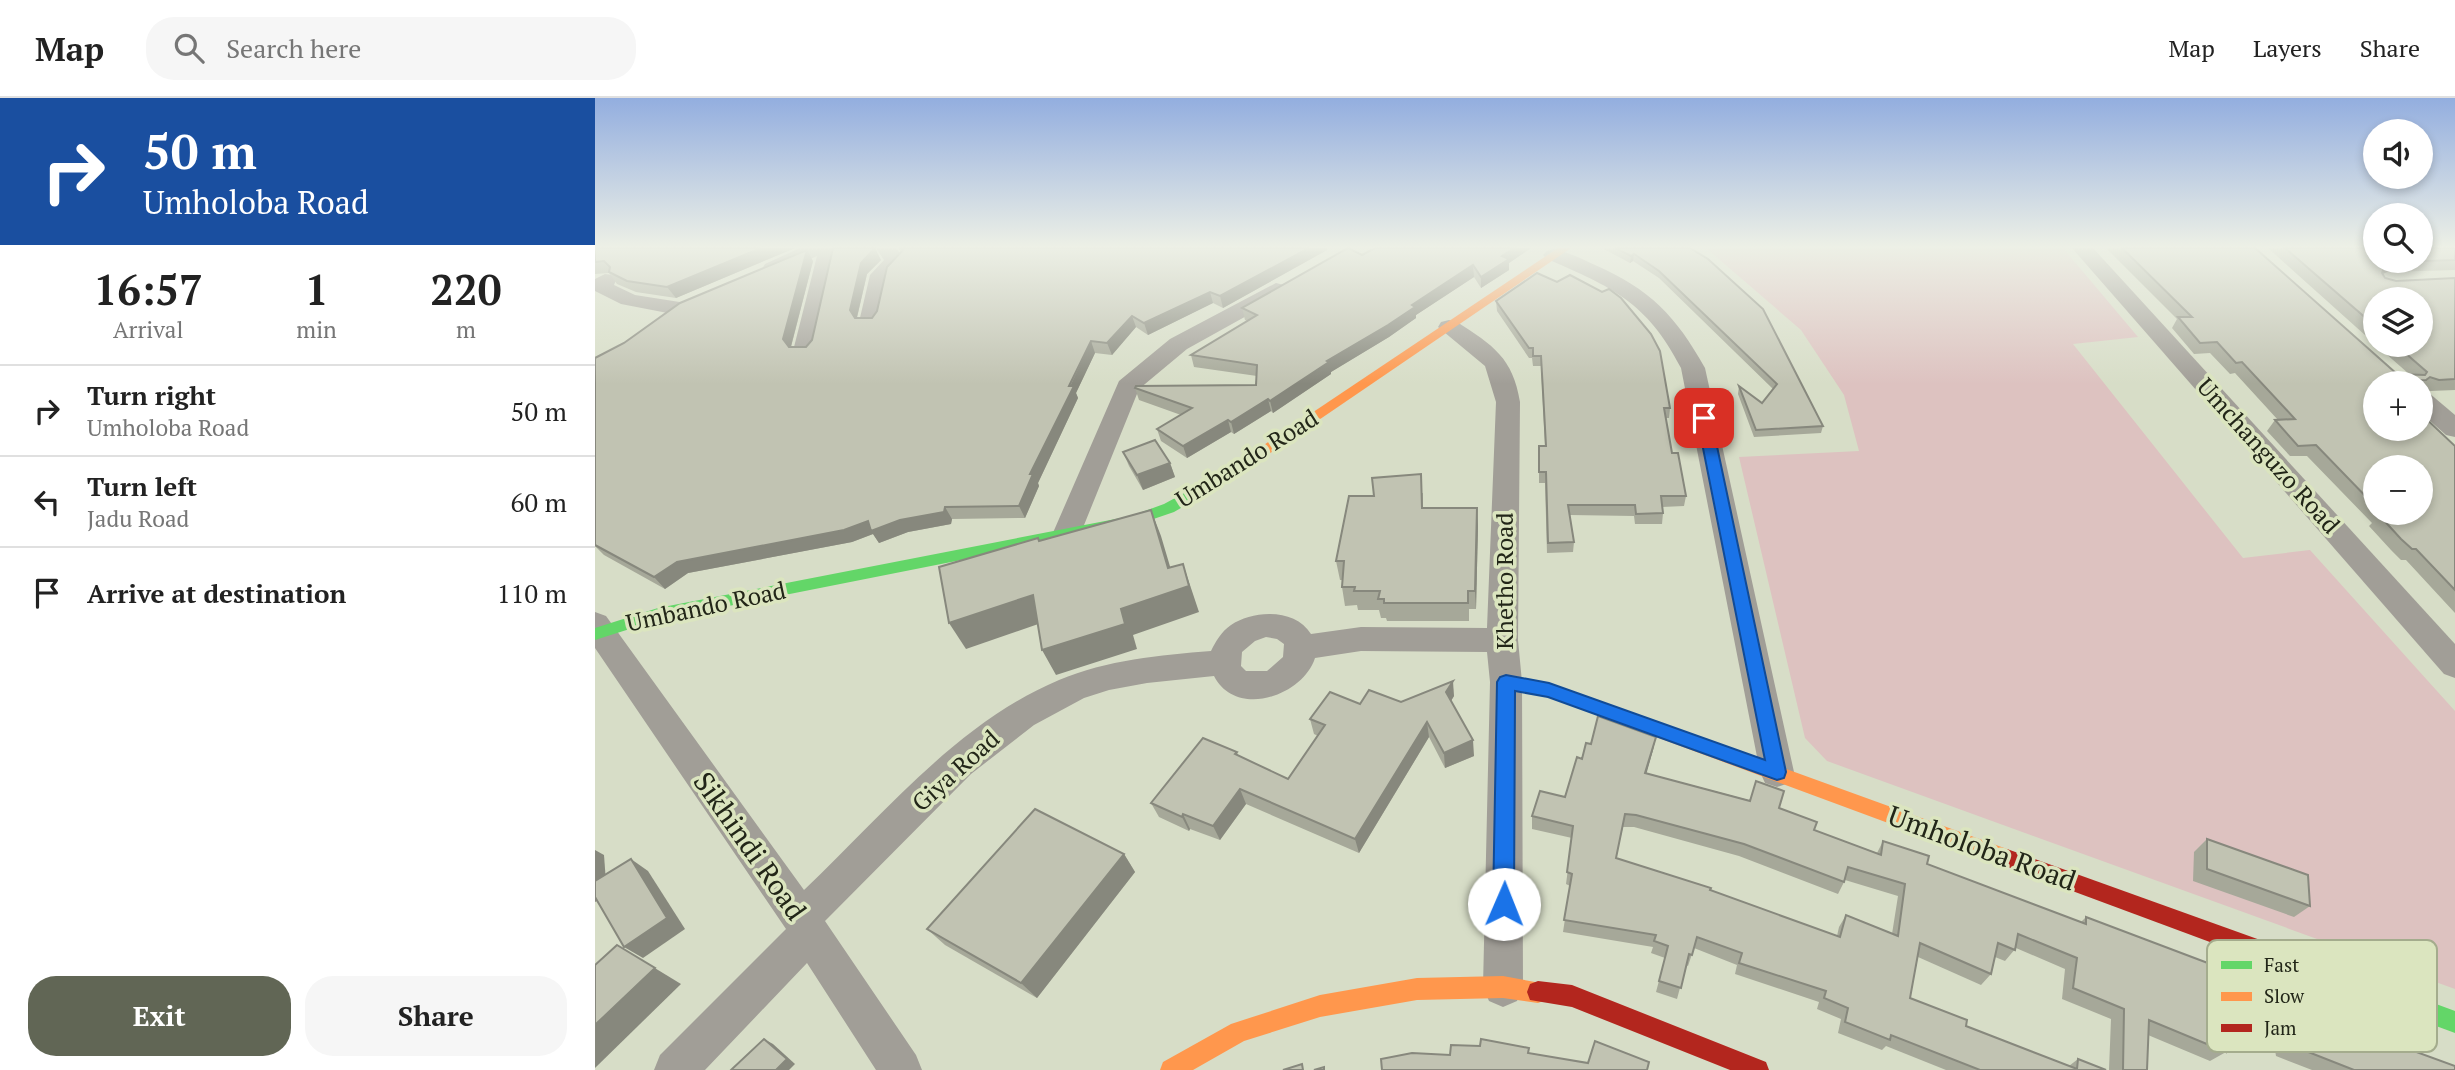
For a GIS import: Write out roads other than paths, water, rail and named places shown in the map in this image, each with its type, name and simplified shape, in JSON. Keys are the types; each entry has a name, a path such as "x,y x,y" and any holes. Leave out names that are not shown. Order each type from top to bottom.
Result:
{"street":[{"path":"615,293 634,300 687,303 653,324"},
{"path":"805,351 818,293"},
{"path":"870,322 877,293"},
{"path":"1066,535 1128,386 1143,369 1168,351 1270,293"},
{"name":"Umbando Road","path":"597,630 658,614 1133,521 1169,508 1215,484 1498,293"},
{"path":"1635,293 1678,335 1693,368 1777,772"},
{"name":"Umchanguzo Road","path":"2123,293 2455,665"},
{"name":"Khetho Road","path":"1449,327 1492,356 1505,379 1508,402 1503,640 1506,682 1503,987"},
{"path":"2433,410 2455,429"},
{"path":"1266,625 1290,630 1302,647 1301,657 1286,677 1259,686 1234,680 1227,673 1224,663 1225,652 1231,642 1241,633 1266,625"},
{"name":"Sikhindi Road","path":"597,630 805,925 901,1070"},
{"path":"1302,647 1388,638 1503,640"},
{"name":"Giya Road","path":"675,1070 805,925 977,745 1032,708 1073,689 1114,676 1163,668 1224,663"},
{"name":"Umholoba Road","path":"1506,682 1549,690 2233,940"},
{"path":"1171,1070 1239,1032 1320,1006 1417,989 1503,987 1572,996 1758,1070"},
{"name":"Umholoba Road","path":"2437,1015 2455,1022"}]}
